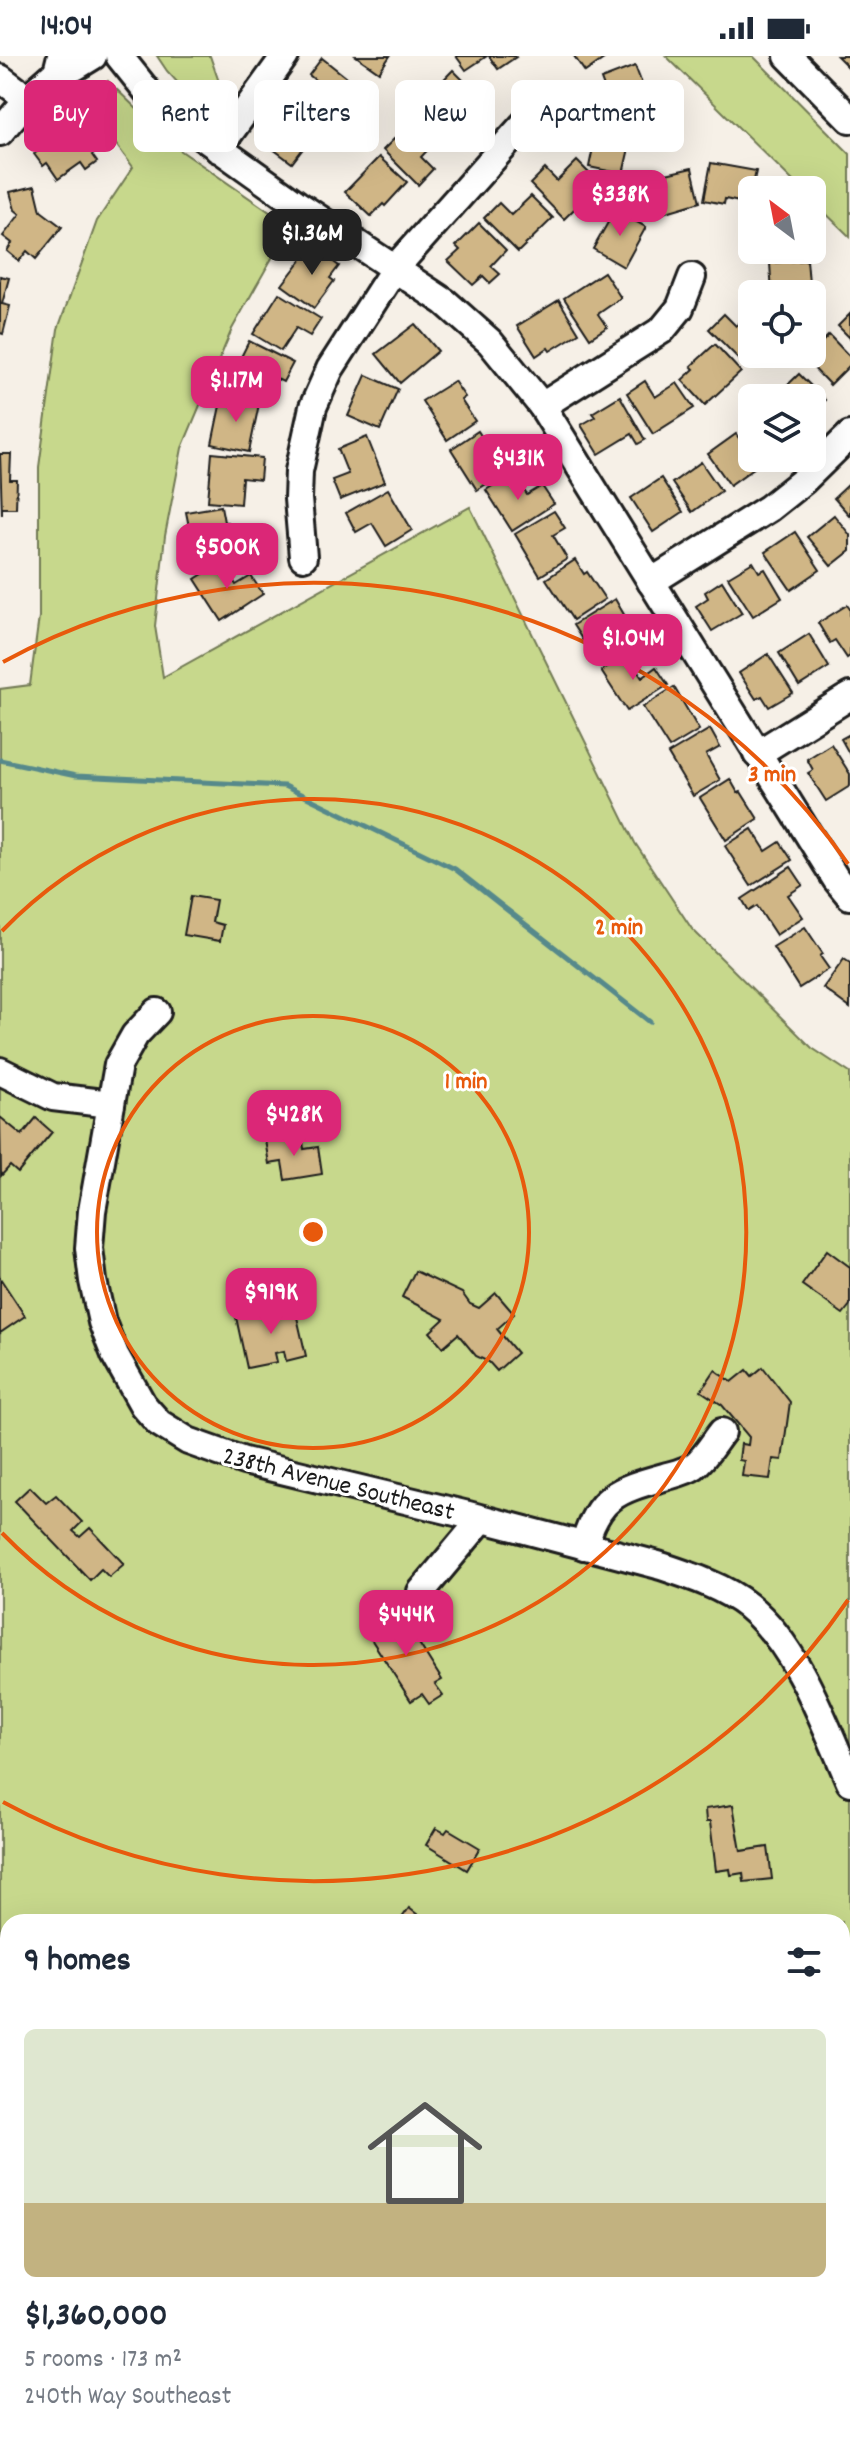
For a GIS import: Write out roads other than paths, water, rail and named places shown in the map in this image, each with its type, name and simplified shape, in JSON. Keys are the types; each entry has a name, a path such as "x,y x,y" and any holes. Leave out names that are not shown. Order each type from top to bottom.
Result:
{"street":[{"path":"45,80 59,64 75,67 93,56"},
{"path":"119,56 138,80"},
{"path":"238,121 285,56"},
{"path":"788,56 850,119"},
{"path":"0,78 24,96"},
{"path":"0,132 24,104"},
{"path":"303,557 299,471 313,407 330,369 395,268 511,139"},
{"path":"222,152 445,302 490,342 542,406 757,754 850,896"},
{"path":"542,406 662,330 680,308 692,277"},
{"path":"651,582 769,508 803,481 850,435"},
{"path":"757,754 850,696"},
{"name":"238th Avenue Southeast","path":"157,1012 135,1035 118,1065 92,1211 89,1248 102,1322 115,1355 143,1405 159,1423 188,1441 244,1461 584,1546 683,1573 726,1592 748,1605 791,1654 850,1782"},
{"path":"0,1071 53,1097 111,1104"},
{"path":"584,1546 590,1524 606,1502 629,1487 683,1472 696,1465 722,1432"},
{"path":"421,1592 482,1519"}],"waterway":[{"path":"0,760 76,776 284,786 455,869 650,1022"}]}
